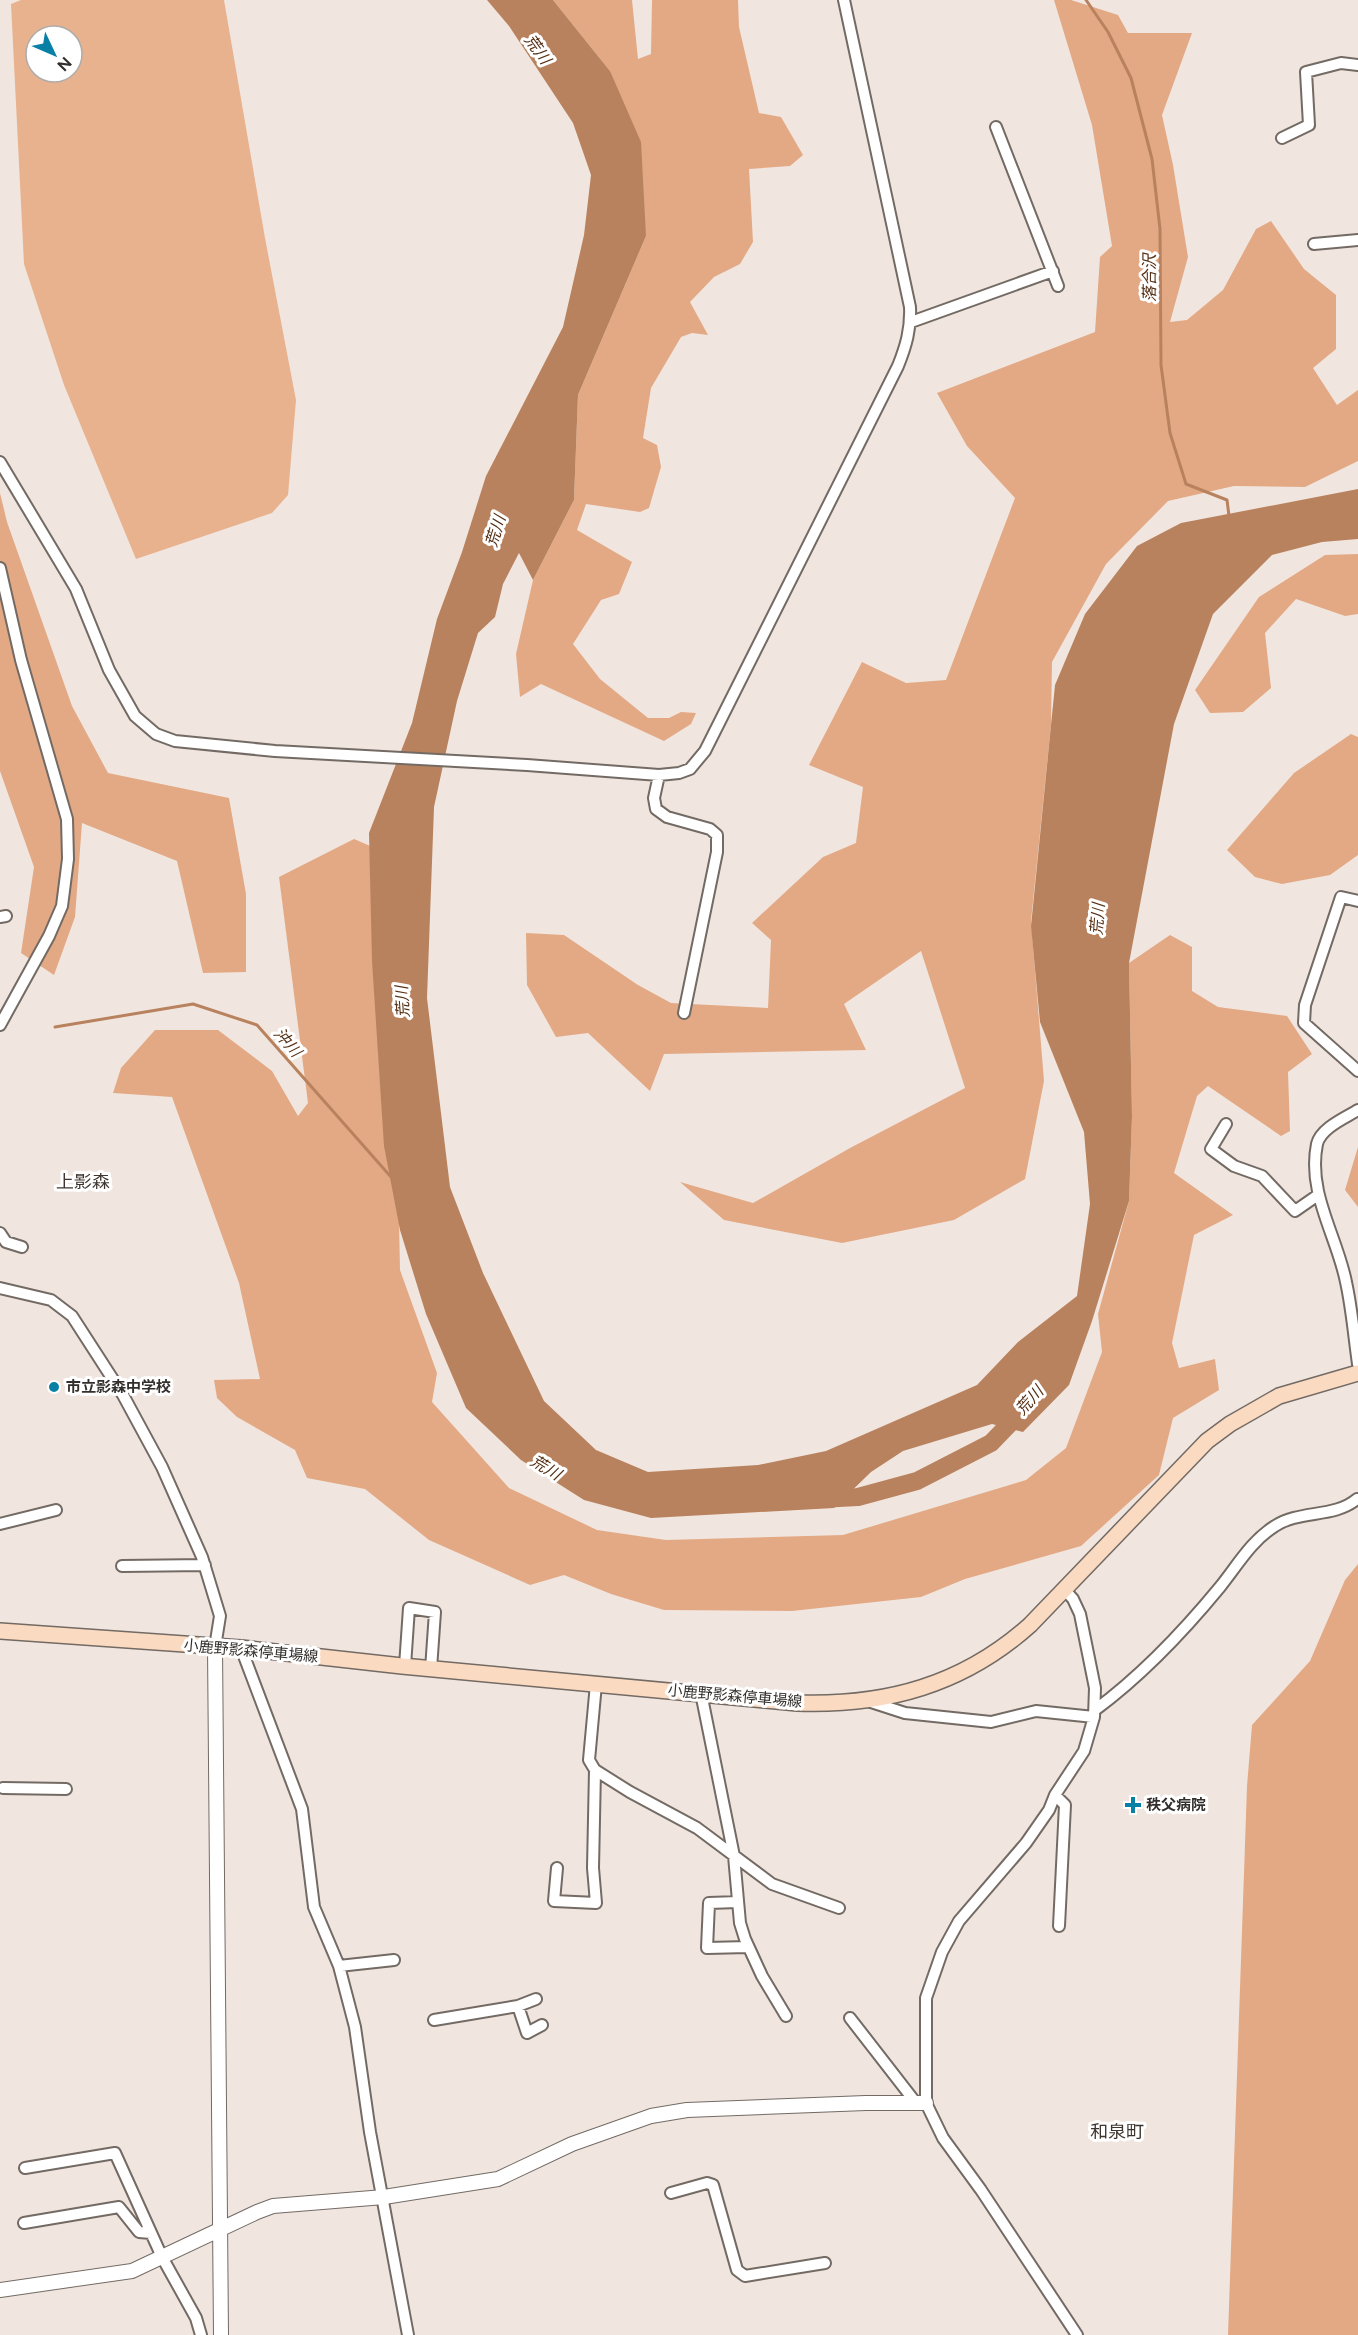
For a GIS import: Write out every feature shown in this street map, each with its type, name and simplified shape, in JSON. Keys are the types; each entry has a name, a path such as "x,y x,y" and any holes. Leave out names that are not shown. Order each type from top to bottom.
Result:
{"main road":[{"name":"小鹿野影森停車場線","path":"0,1631 241,1648 431,1669 797,1702 831,1704 868,1701 904,1694 940,1682 977,1664 1006,1646 1030,1625 1207,1441 1230,1424 1279,1396 1358,1373"}],"street":[{"path":"0,462 76,589 109,670 135,716 156,734 175,741 275,751 659,775 679,773 690,769 705,751 898,366 908,341 911,322 899,249 844,0"},
{"path":"1282,138 1309,125 1306,72 1341,63 1358,65"},
{"path":"996,127 1058,286"},
{"path":"1314,244 1358,240"},
{"path":"911,322 1053,271"},
{"path":"0,568 21,660 67,819 68,859 62,906 0,1025"},
{"path":"659,775 654,798 656,809 667,817 710,829 717,835 717,852 684,1012"},
{"path":"1358,901 1341,897 1305,1005 1304,1023 1358,1071"},
{"path":"1358,1110 1324,1132 1317,1143 1318,1195 1346,1281 1358,1364"},
{"path":"1226,1124 1211,1149 1234,1166 1262,1176 1295,1211 1318,1195"},
{"path":"0,1233 6,1242 22,1247"},
{"path":"0,1288 51,1300 80,1325 123,1395 162,1467 205,1565 220,1616 215,1647 221,2335"},
{"path":"868,1701 905,1713 991,1722 1036,1711 1095,1713 1127,1686 1220,1587 1245,1552 1275,1525 1294,1518 1350,1505 1357,1499"},
{"path":"0,1524 56,1510"},
{"path":"122,1566 205,1565"},
{"path":"921,2103 926,1998 942,1952 959,1921 1026,1843 1049,1810 1055,1795 1084,1751 1095,1713 1095,1688 1080,1614 1073,1599 1064,1589"},
{"path":"405,1666 409,1608 435,1612 431,1669"},
{"path":"241,1648 302,1809 314,1907 339,1966 355,2026 370,2132 384,2197 391,2251 408,2335"},
{"path":"596,1684 589,1760 595,1770 630,1792 697,1827 772,1884 839,1908"},
{"path":"701,1693 734,1856 740,1923 748,1947 762,1976 786,2016"},
{"path":"557,1868 554,1901 596,1903 593,1868 595,1770"},
{"path":"3,1788 66,1790"},
{"path":"1055,1795 1065,1805 1059,1926"},
{"path":"738,1902 709,1904 707,1948 748,1947"},
{"path":"339,1966 394,1960"},
{"path":"434,2020 518,2006 536,1999"},
{"path":"518,2006 527,2033 542,2025"},
{"path":"850,2018 921,2103 943,2139 981,2190 1077,2335"},
{"path":"0,2290 132,2271 273,2206 384,2197 498,2179 572,2144 651,2115 734,2107 921,2103"},
{"path":"25,2169 114,2153 162,2257 196,2318 201,2335"},
{"path":"671,2193 707,2183 713,2185 737,2270 745,2276 825,2263"},
{"path":"24,2223 119,2207 139,2232 151,2233"}],"shaded area":[{"path":"21,0 224,0 265,238 296,400 288,495 272,513 136,559 64,385 24,264 11,4"},
{"path":"553,0 632,0 638,59 651,54 652,0 738,0 739,27 759,113 781,117 803,155 790,166 749,169 753,242 740,264 714,277 690,302 708,335 692,333 681,337 651,388 643,438 657,445 661,467 649,508 640,512 586,504 577,530 632,562 619,594 601,600 573,644 600,679 648,718 669,718 681,712 696,713 691,724 664,741 541,684 520,697 516,654 533,580 574,500 578,395 646,236 610,71"},
{"path":"1054,0 1071,0 1118,15 1128,33 1192,33 1162,115 1173,165 1188,257 1170,322 1187,320 1223,290 1256,229 1271,221 1304,269 1336,295 1336,349 1313,368 1337,405 1358,390 1358,461 1305,487 1234,486 1168,501 1106,564 1052,662 1051,725 1031,921 1044,1081 1025,1179 954,1220 842,1243 724,1220 680,1182 753,1203 850,1148 965,1088 921,951 844,1004 866,1050 664,1054 650,1091 588,1033 556,1037 527,985 526,933 564,935 638,985 671,1003 768,1008 771,940 752,923 823,857 856,843 863,787 809,765 862,662 906,683 946,680 1015,498 967,446 937,393 1095,332 1100,257 1112,246 1092,125"},
{"path":"0,493 7,522 72,706 108,773 229,798 246,894 246,972 203,973 177,861 82,823 75,917 54,975 21,953 34,867 0,771"},
{"path":"1358,554 1358,614 1345,616 1296,599 1265,633 1271,688 1243,712 1210,713 1195,690 1259,597 1325,555"},
{"path":"1351,734 1358,737 1358,855 1330,875 1282,884 1255,877 1227,850 1294,773"},
{"path":"354,839 382,851 396,1070 400,1270 437,1373 432,1402 509,1488 597,1530 666,1540 843,1535 1026,1480 1066,1448 1102,1352 1098,1314 1129,1201 1132,1116 1129,963 1170,935 1192,947 1192,991 1218,1007 1287,1016 1312,1054 1288,1072 1290,1131 1281,1136 1208,1086 1197,1096 1174,1173 1233,1215 1194,1235 1172,1343 1179,1368 1215,1359 1219,1390 1173,1418 1159,1475 1081,1546 965,1579 921,1597 792,1611 664,1610 611,1594 564,1575 530,1585 429,1540 365,1489 307,1478 295,1450 237,1417 217,1398 214,1380 260,1379 239,1283 172,1097 113,1093 121,1068 155,1030 218,1030 272,1071 298,1116 308,1103 279,877"},
{"path":"1358,1147 1358,1207 1345,1190"},
{"path":"1358,1564 1358,2335 1228,2335 1247,1786 1252,1725 1310,1661 1345,1580"}],"water":[{"path":"487,0 553,0 610,71 641,142 646,236 578,395 574,500 533,580 519,553 503,584 495,617 478,633 457,701 434,807 427,998 450,1187 483,1273 544,1401 596,1450 648,1472 758,1465 826,1451 977,1385 1018,1342 1077,1296 1090,1204 1084,1132 1040,1022 1031,926 1055,685 1085,614 1137,546 1181,523 1358,489 1358,539 1322,542 1272,555 1213,614 1174,724 1129,963 1132,1116 1129,1201 1092,1321 1069,1385 1023,1432 992,1424 903,1451 871,1472 834,1508 651,1518 584,1500 521,1460 466,1408 426,1314 400,1230 384,1146 372,961 369,833 412,723 437,619 462,552 486,476 563,327 584,235 591,175 573,123 509,26"}],"waterway":[{"name":"落合沢","path":"1086,0 1108,32 1131,78 1152,159 1160,229 1161,365 1170,433 1186,484 1227,500 1229,516"},
{"name":"沖川","path":"55,1027 193,1004 257,1025 391,1177"},
{"name":"荒川","path":"820,1499 858,1497 917,1481 991,1443 1023,1410"}],"place":[{"name":"市立影森中学校","path":"54,1387"},
{"name":"秩父病院","path":"1133,1805"}],"district":[{"name":"上影森","path":"83,1182"},
{"name":"和泉町","path":"1117,2132"}]}
